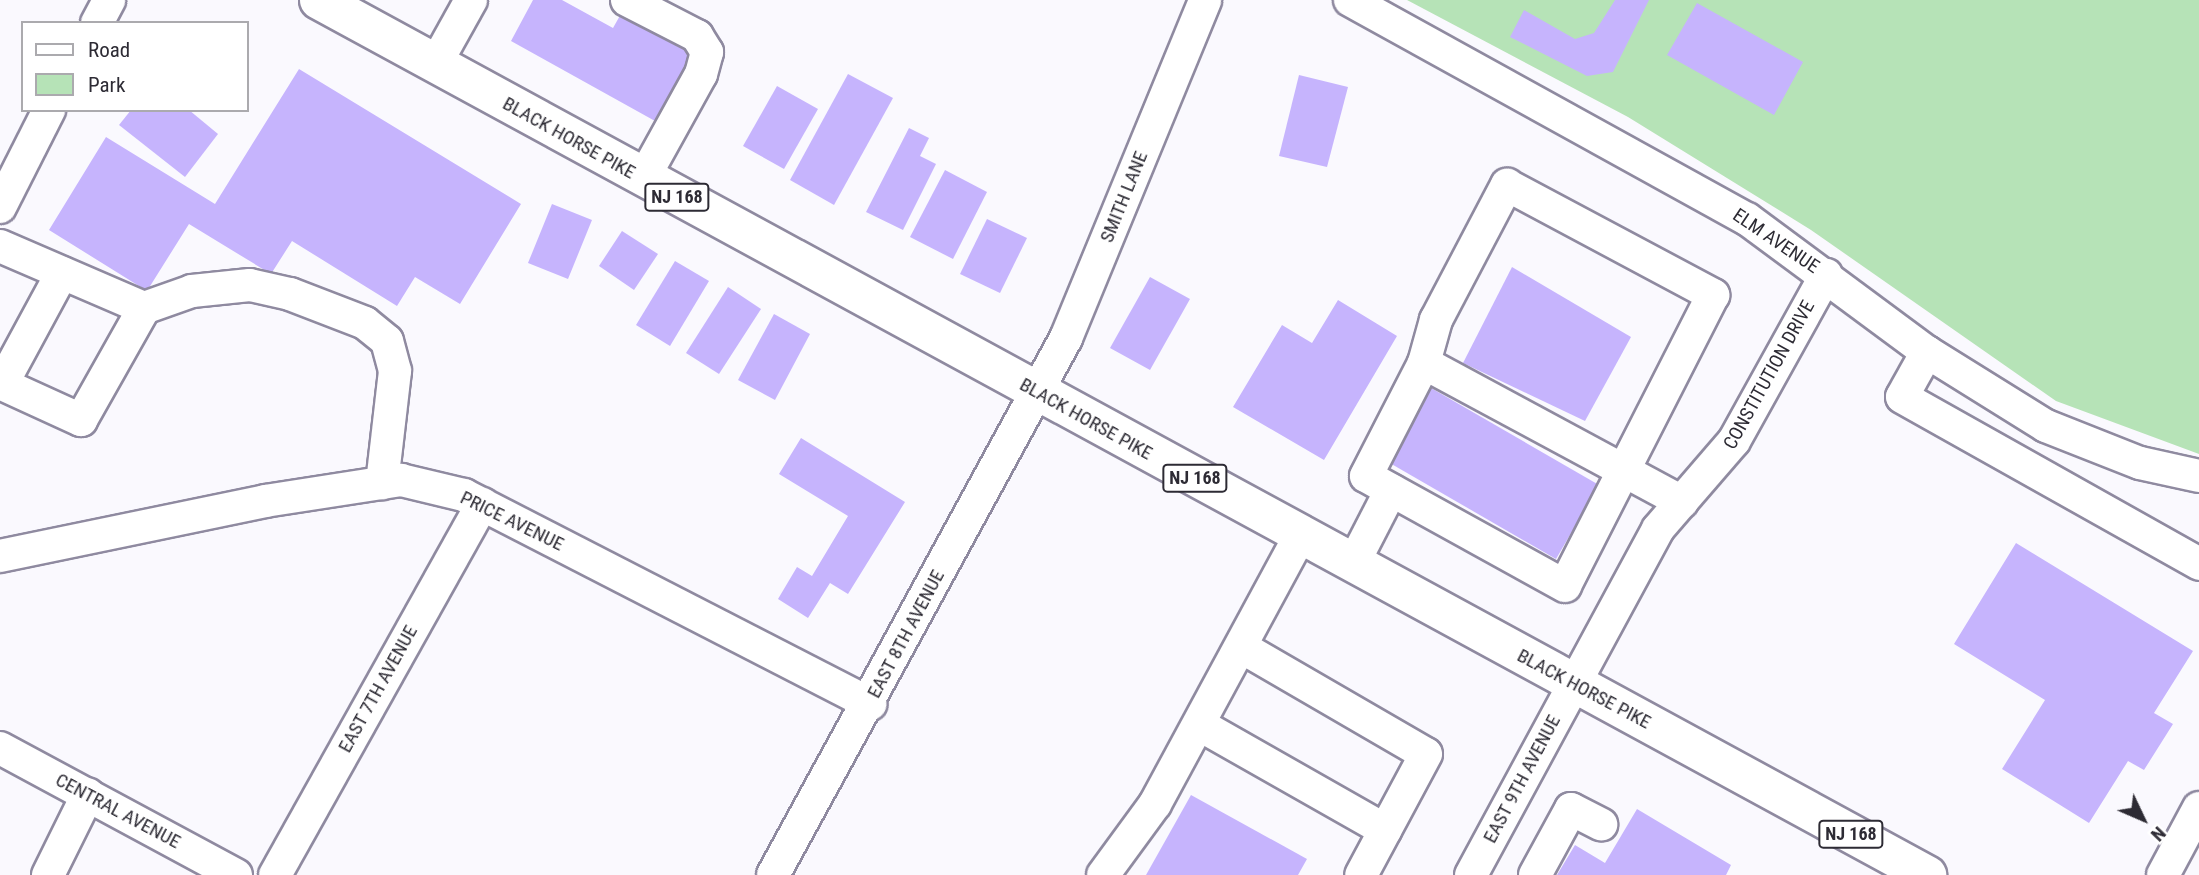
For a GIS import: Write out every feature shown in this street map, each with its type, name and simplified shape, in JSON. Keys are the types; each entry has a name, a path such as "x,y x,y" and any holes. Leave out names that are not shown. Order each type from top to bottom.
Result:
{"main road":[{"name":"BLACK HORSE PIKE","path":"319,0 643,179 1927,875"}],"street":[{"path":"98,21 109,0"},
{"path":"436,63 471,0"},
{"path":"627,0 696,36 706,52 701,74 643,179"},
{"name":"SMITH LANE","path":"1037,391 1066,338 1205,0"},
{"name":"ELM AVENUE","path":"1350,0 1747,219 1927,352 2046,426 2140,463 2199,476"},
{"path":"0,207 48,112"},
{"path":"1507,185 1713,296 1624,471 1565,586 1366,476 1424,363 1436,320 1507,185"},
{"path":"0,246 144,308"},
{"path":"62,273 2,384 81,420 144,308 192,291 250,285 290,294 365,323 387,341 395,371 382,483"},
{"name":"CONSTITUTION DRIVE","path":"1574,684 1658,529 1734,441 1826,275"},
{"path":"1927,352 1902,397 2199,564"},
{"path":"1424,363 1682,502"},
{"name":"EAST 8TH AVENUE","path":"773,875 870,704 1037,391"},
{"name":"PRICE AVENUE","path":"0,556 265,501 401,480 482,504 870,704"},
{"path":"1353,564 1391,490"},
{"name":"EAST 7TH AVENUE","path":"275,875 482,504"},
{"path":"1102,875 1155,804 1243,648 1300,536"},
{"path":"1243,648 1426,754 1361,875"},
{"name":"EAST 9TH AVENUE","path":"1471,875 1574,684"},
{"path":"1200,725 1385,830"},
{"name":"CENTRAL AVENUE","path":"0,748 236,875"},
{"path":"48,875 88,794"},
{"path":"2163,875 2199,808"},
{"path":"1535,875 1570,809 1601,824"}],"green space":[{"path":"1407,0 2199,0 2199,454 2056,401 1811,230 1628,117"}],"building":[{"path":"533,0 562,0 613,28 622,12 693,52 655,121 511,41"},
{"path":"1615,0 1649,0 1613,72 1587,76 1510,37 1524,10 1575,39 1594,33"},
{"path":"1697,3 1803,62 1774,115 1667,55"},
{"path":"299,69 521,204 460,304 415,277 397,306 292,241 271,274 189,224 147,291 49,230 106,137 215,204"},
{"path":"848,74 893,98 834,205 790,180"},
{"path":"1299,75 1348,87 1327,167 1279,156"},
{"path":"777,86 818,109 784,169 743,146"},
{"path":"129,112 191,112 218,134 185,177 119,125"},
{"path":"909,128 929,138 920,156 936,164 903,230 866,212"},
{"path":"945,170 987,192 953,259 910,237"},
{"path":"552,204 592,220 568,279 528,263"},
{"path":"987,219 1027,238 1000,293 960,274"},
{"path":"622,231 658,254 634,290 599,266"},
{"path":"675,261 709,281 670,346 636,325"},
{"path":"1512,267 1631,337 1585,421 1463,363"},
{"path":"1150,277 1190,299 1150,370 1110,348"},
{"path":"728,287 761,309 719,374 686,353"},
{"path":"1338,300 1397,336 1324,460 1233,407 1282,325 1312,343"},
{"path":"774,314 810,334 775,400 738,380"},
{"path":"1431,388 1599,485 1556,559 1388,462"},
{"path":"801,438 905,502 848,594 830,583 808,618 778,599 797,567 812,576 848,516 779,474"},
{"path":"2016,543 2193,651 2154,713 2173,724 2144,770 2128,761 2089,823 2002,769 2045,700 1954,644"},
{"path":"1191,795 1307,859 1298,875 1146,875"},
{"path":"1637,809 1731,865 1726,875 1557,875 1575,845 1605,863"}]}
